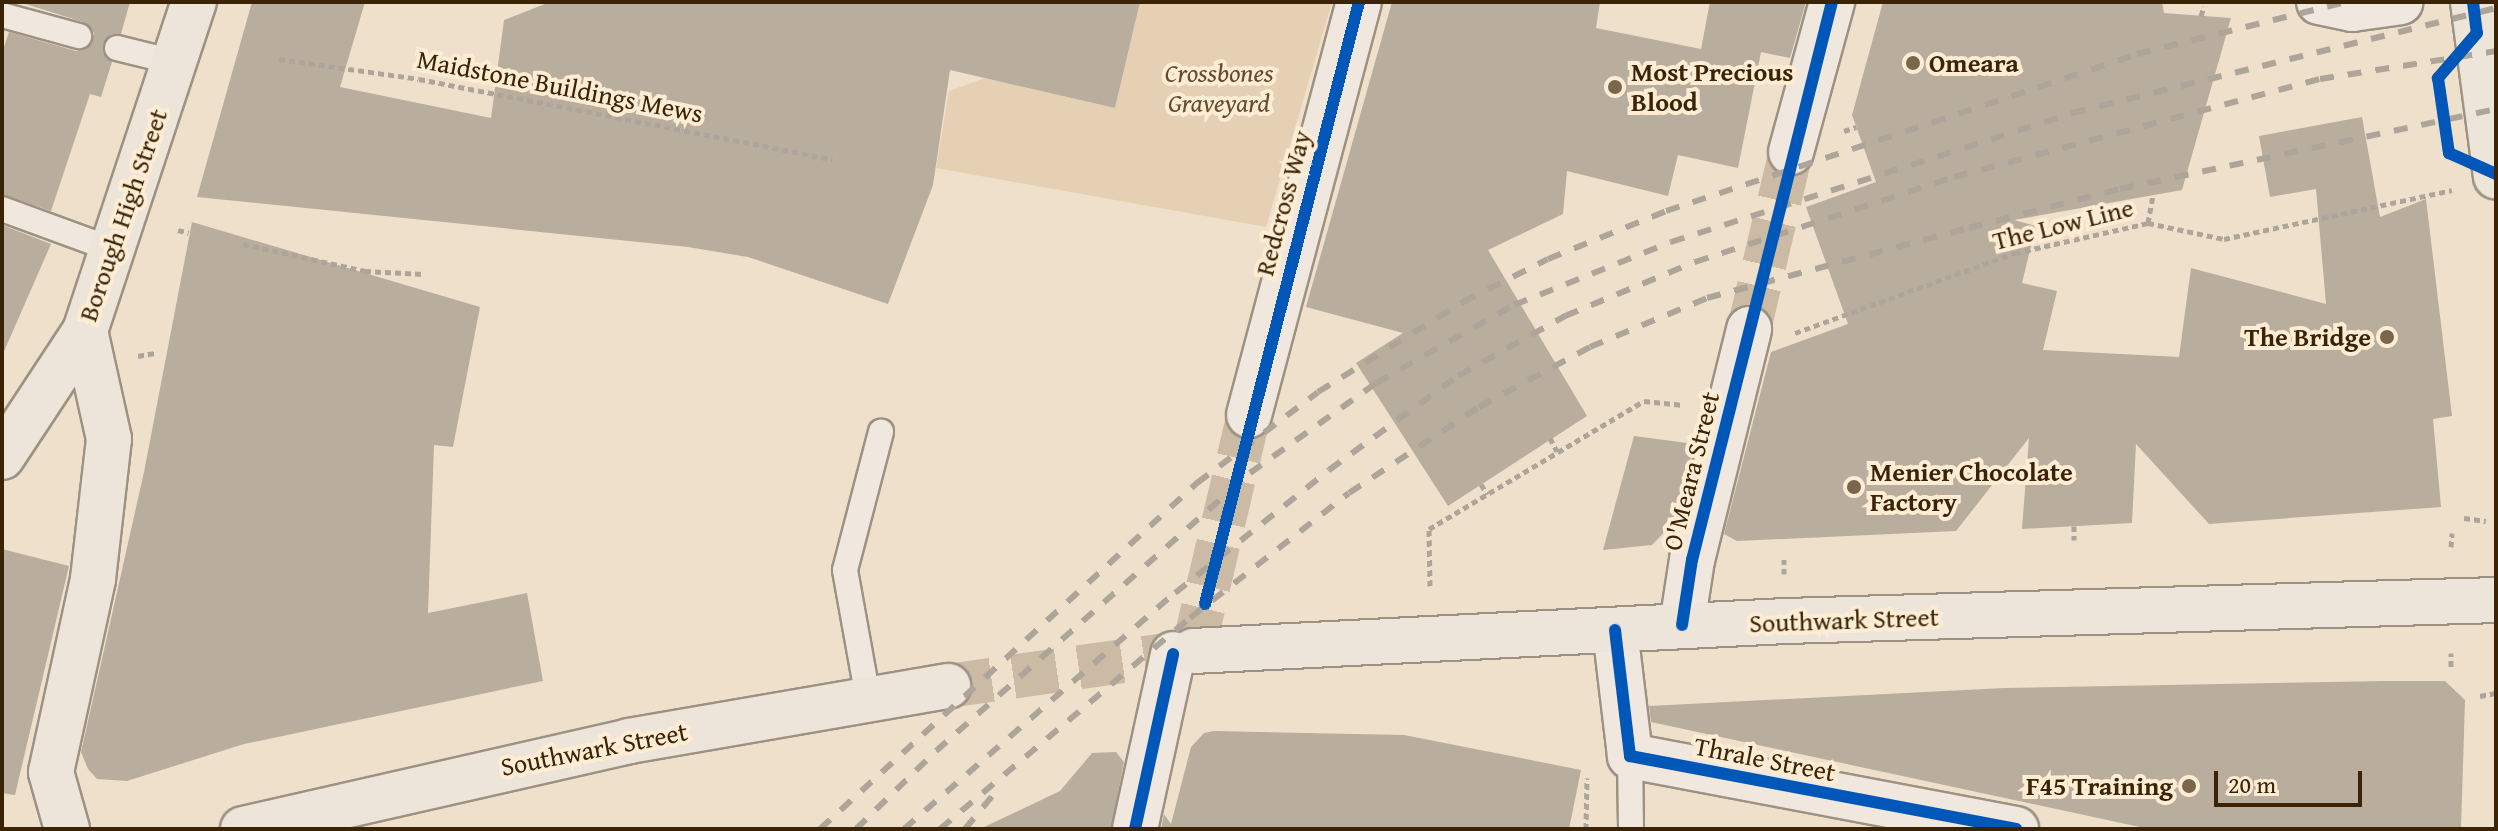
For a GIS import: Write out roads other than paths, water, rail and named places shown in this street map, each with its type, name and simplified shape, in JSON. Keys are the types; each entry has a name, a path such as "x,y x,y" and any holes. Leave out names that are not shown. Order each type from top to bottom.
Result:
{"main road":[{"name":"Borough High Street","path":"2,457 85,331 194,2"},
{"path":"2473,2 2477,183"},
{"path":"67,829 51,772 93,579 109,439 85,331"},
{"name":"Southwark Street","path":"1183,652 1682,625 2496,600"},
{"name":"Southwark Street","path":"243,829 444,780 868,698 948,686"}],"street":[{"name":"Redcross Way","path":"1249,415 1359,2"},
{"path":"1791,152 1832,2"},
{"path":"2319,2 2352,9 2401,2"},
{"name":"O'Meara Street","path":"1682,625 1692,560 1746,340"},
{"path":"1615,630 1630,756"},
{"path":"1135,829 1183,652"},
{"name":"Thrale Street","path":"1630,756 2016,829"}],"lane":[{"path":"2,15 79,36"},
{"path":"117,48 174,62"},
{"path":"2,209 114,250"},
{"path":"868,698 845,570 881,432"},
{"path":"1630,756 1631,829"}],"tunnel":[{"path":"1749,329 1791,152"},
{"path":"1193,651 1249,415"},
{"path":"948,686 1193,651"}],"railway":[{"path":"820,829 1197,483 1318,392 1463,302 1548,259 1666,211 2137,54 2345,2"},
{"path":"856,829 936,751 1250,473 1376,383 1514,305 1671,242 2072,113 2496,8"},
{"path":"904,829 1175,593 1329,470 1458,376 1565,316 1695,262 1954,177 2320,79 2496,51"},
{"path":"940,829 1190,618 1349,493 1479,407 1590,347 1707,298 1969,228 2120,189 2496,109"},
{"path":"965,829 998,789"}],"place":[{"name":"Omeara","path":"1913,63"},
{"name":"Most Precious Blood","path":"1615,87"},
{"name":"The Bridge","path":"2387,337"},
{"name":"Menier Chocolate Factory","path":"1854,487"},
{"name":"F45 Training","path":"2189,786"}],"park label":[{"name":"Crossbones Graveyard","path":"1219,88"}]}
